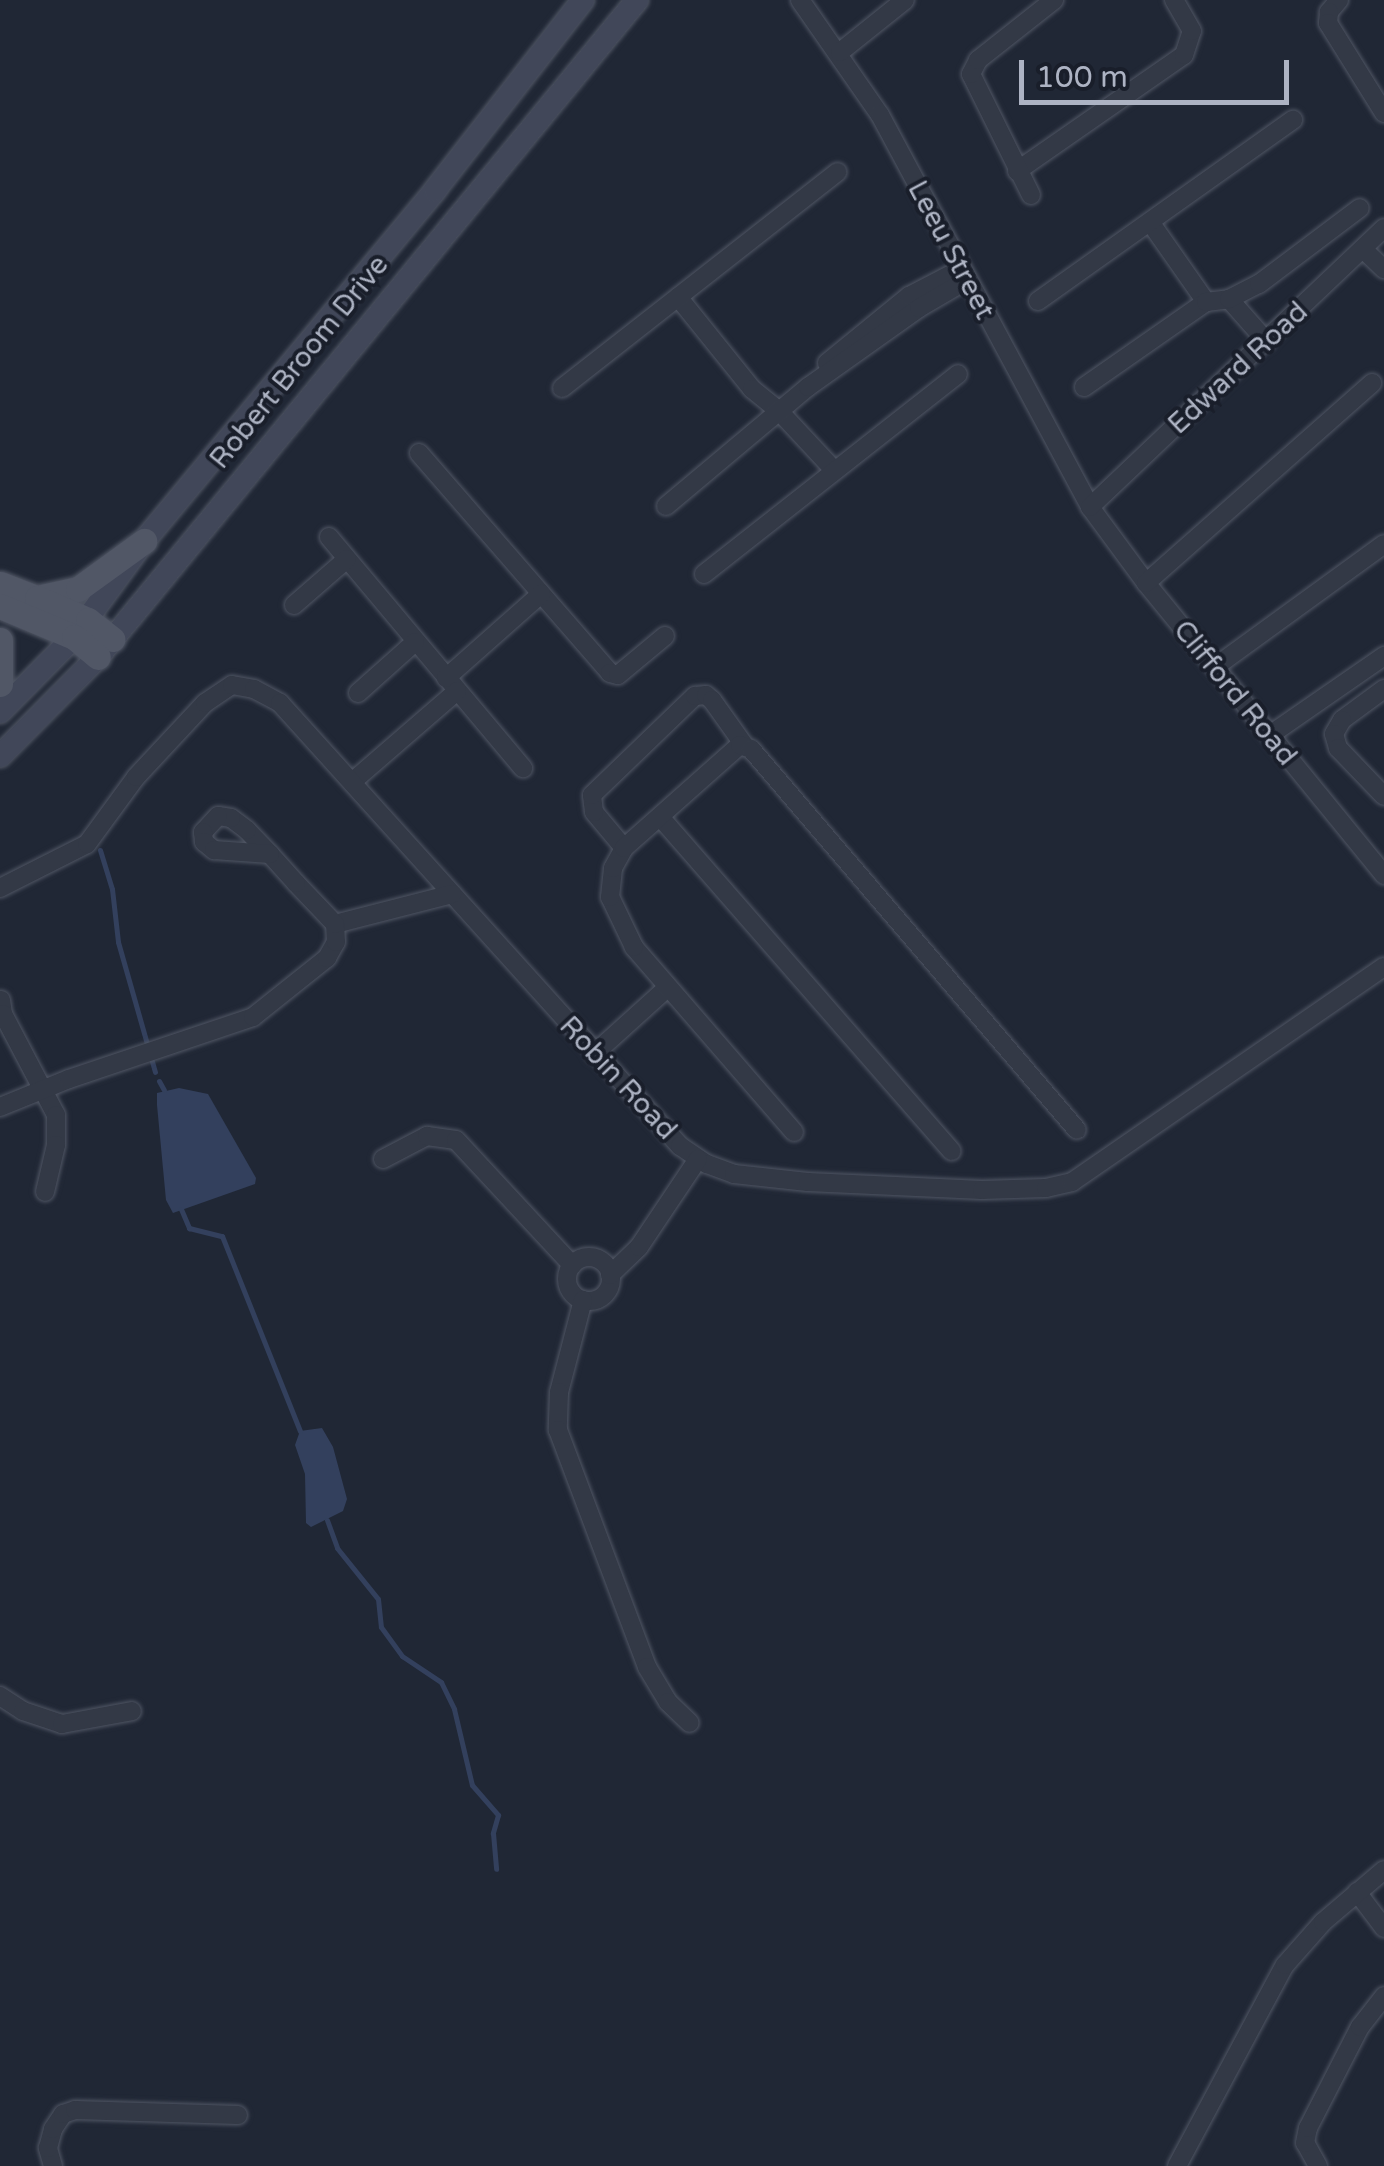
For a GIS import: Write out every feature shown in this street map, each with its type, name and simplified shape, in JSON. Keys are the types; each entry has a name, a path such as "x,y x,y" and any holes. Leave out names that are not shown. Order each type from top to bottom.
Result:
{"main road":[{"path":"37,598 83,586 144,541"},
{"path":"0,584 37,598 105,648"},
{"path":"0,606 81,629"},
{"path":"0,640 0,684"}],"street":[{"name":"Robert Broom Drive","path":"0,712 81,629 144,541 435,190 583,0"},
{"name":"Robert Broom Drive","path":"0,756 105,648 637,0"},
{"name":"Leeu Street","path":"800,0 840,52 880,115 1090,507"},
{"path":"840,52 905,0"},
{"path":"1031,195 973,84 972,69 978,60 1054,0"},
{"path":"1016,171 1184,54 1192,31 1174,0"},
{"path":"1339,0 1329,12 1328,23 1384,113"},
{"path":"1038,301 1293,120"},
{"path":"562,388 837,172"},
{"path":"1084,387 1206,302 1229,299 1277,272 1360,208"},
{"path":"1150,222 1206,302"},
{"name":"Edward Road","path":"1090,507 1384,228"},
{"path":"1362,248 1384,269"},
{"path":"666,506 910,296 964,275"},
{"path":"678,297 752,389 779,410 834,470"},
{"path":"1229,299 1267,342"},
{"path":"704,574 958,374"},
{"path":"1146,583 1372,383"},
{"path":"419,454 614,675 664,636"},
{"name":"Clifford Road","path":"1090,507 1146,583 1384,875"},
{"path":"329,537 523,768"},
{"path":"1215,667 1384,544"},
{"path":"294,606 347,559"},
{"path":"352,782 540,594"},
{"path":"358,693 415,642"},
{"path":"1270,735 1384,656"},
{"name":"Robin Road","path":"0,888 86,844 181,726 232,685 254,689 280,703 650,1116 698,1159 734,1174 808,1182 982,1190 1046,1188 1072,1182 1384,967"},
{"path":"1384,689 1342,720 1334,738 1338,748 1384,796"},
{"path":"624,848 594,812 592,795 695,696 706,695 744,745 906,926 1077,1130"},
{"path":"744,745 624,848 613,868 610,896 634,946 794,1132"},
{"path":"660,818 951,1152"},
{"path":"0,1107 267,1009 330,954 336,942 335,924 270,854"},
{"path":"335,924 452,894"},
{"path":"594,1054 667,988"},
{"path":"1,1000 3,1014 56,1115 56,1145 45,1192"},
{"path":"384,1159 426,1136 456,1140 572,1265"},
{"path":"583,1300 606,1293 610,1275 644,1240 698,1159"},
{"path":"572,1265 594,1258 610,1275"},
{"path":"572,1265 568,1286 583,1300"},
{"path":"583,1300 559,1392 558,1430 647,1667 662,1694 690,1723"},
{"path":"0,1696 22,1711 62,1724 132,1711"},
{"path":"1177,2166 1285,1965 1356,1892 1384,1870"},
{"path":"1356,1892 1384,1928"},
{"path":"1318,2166 1305,2143 1308,2128 1360,2026 1384,1996"},
{"path":"53,2166 48,2148 53,2129 64,2114 75,2110 238,2116"}],"water":[{"path":"179,1088 208,1094 256,1178 255,1184 173,1213 166,1200 157,1093"},
{"path":"322,1428 333,1447 347,1499 343,1511 311,1527 306,1523 305,1474 295,1445 300,1431"}],"waterway":[{"path":"100,850 112,889 118,942 155,1072"},
{"path":"159,1081 164,1090"},
{"path":"181,1209 189,1228 222,1236 300,1431"},
{"path":"327,1520 337,1548 378,1599 381,1627 402,1656 441,1682 454,1709 472,1785 498,1815 493,1833 496,1869"}]}
